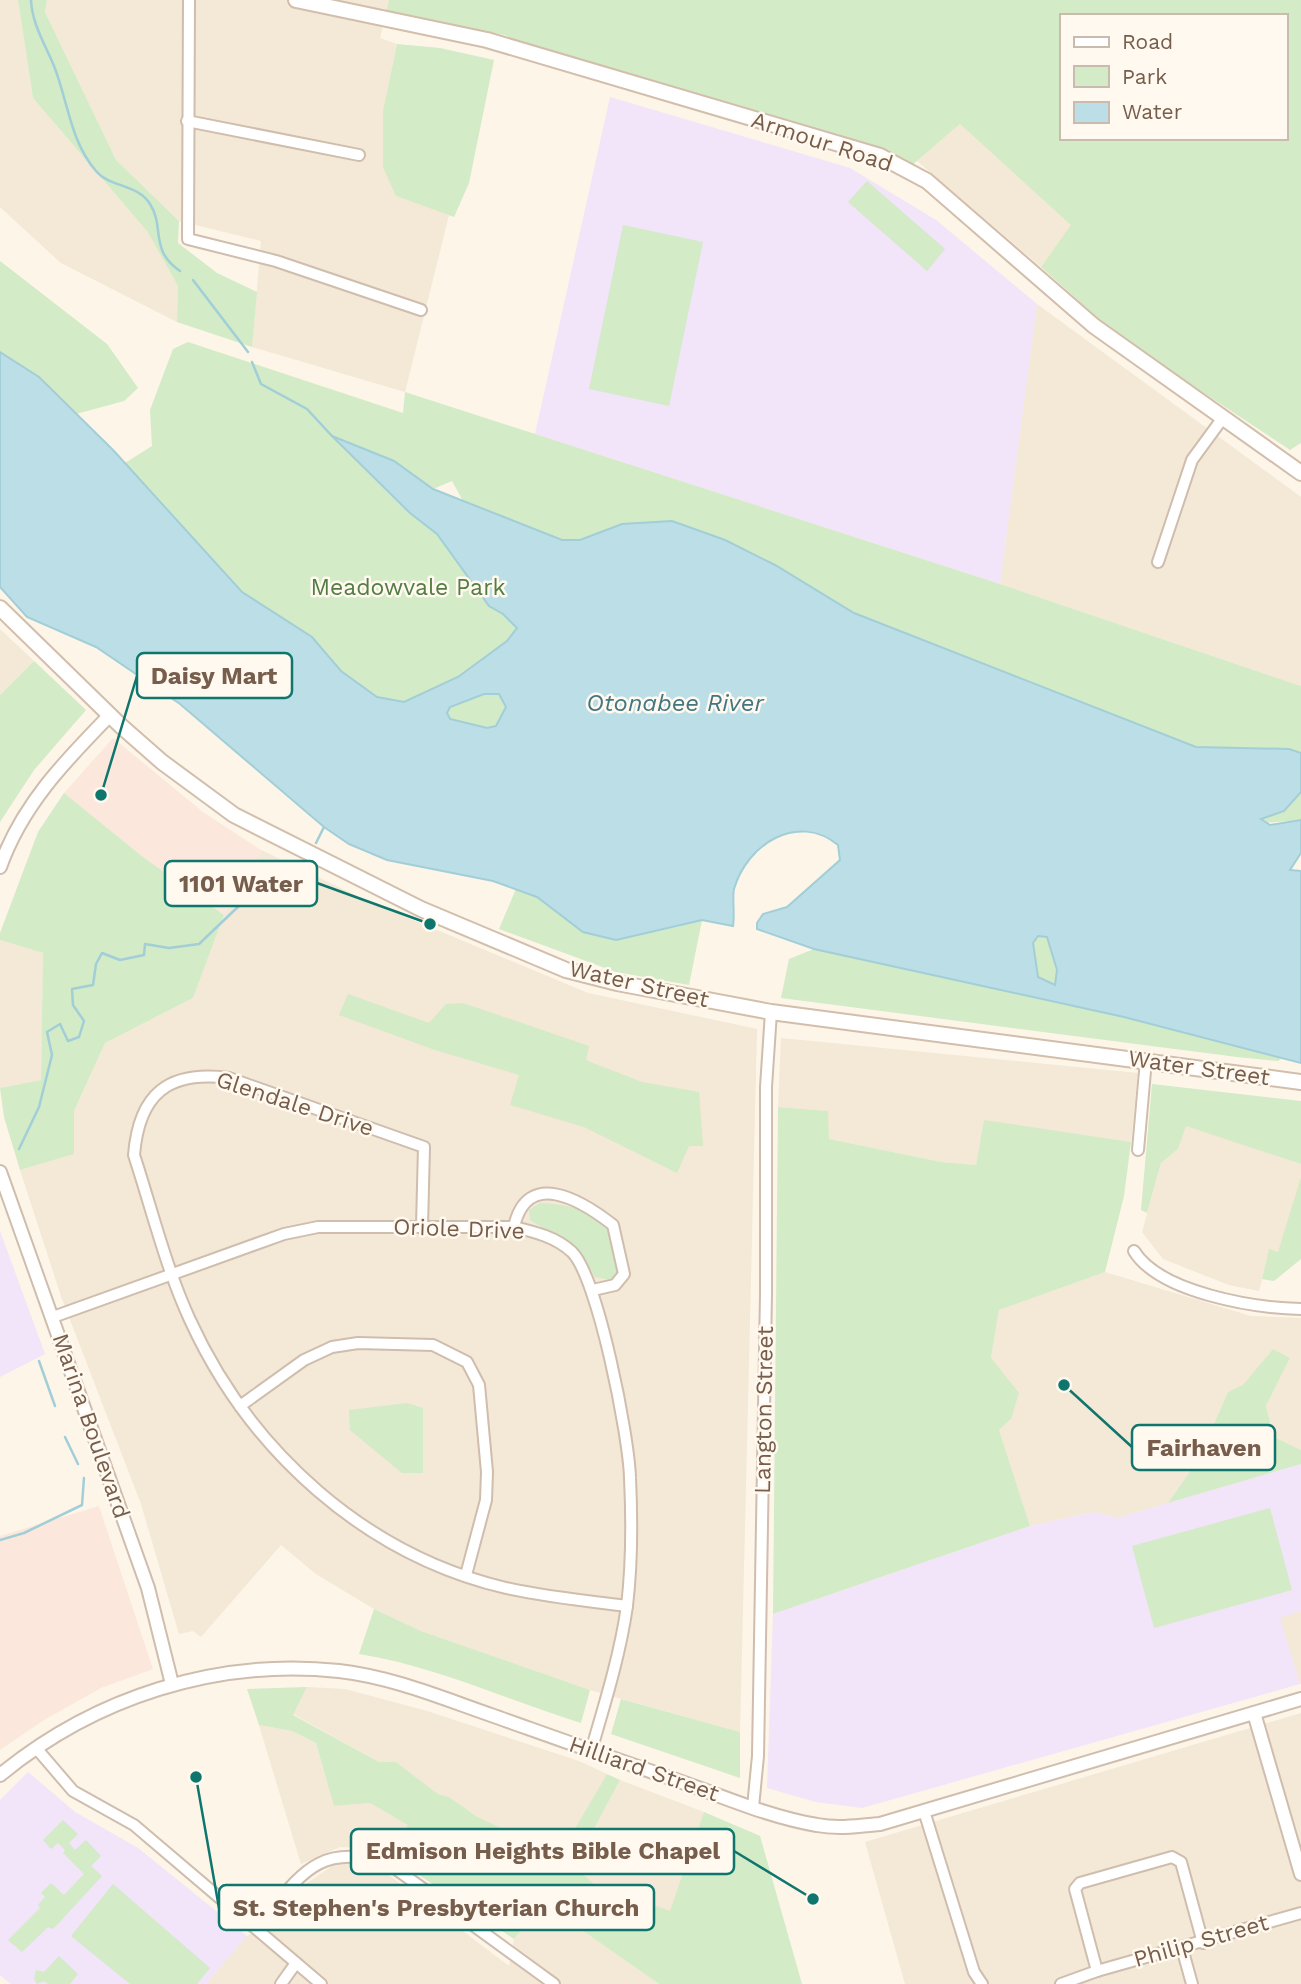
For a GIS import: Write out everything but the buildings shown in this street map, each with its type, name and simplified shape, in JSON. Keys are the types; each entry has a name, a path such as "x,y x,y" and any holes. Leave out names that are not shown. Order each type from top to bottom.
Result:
{"main road":[{"name":"Armour Road","path":"296,0 487,40 880,156 926,181 1094,326 1222,419 1301,472"},
{"name":"Water Street","path":"0,608 162,762 234,814 421,908 566,970 618,983 771,1012 1301,1082"}],"street":[{"path":"188,0 188,239 276,261 422,310"},
{"path":"187,121 359,155"},
{"path":"1158,562 1192,460 1222,419"},
{"path":"0,867 10,840 50,776 110,715"},
{"name":"Langton Street","path":"753,1807 758,1756 766,1307 766,1087 771,1012"},
{"path":"1138,1150 1146,1060"},
{"name":"Glendale Drive","path":"172,1275 134,1155 136,1127 149,1101 180,1079 202,1075 229,1078 424,1147 422,1226"},
{"name":"Marina Boulevard","path":"0,1172 4,1195 53,1317 148,1588 172,1684"},
{"path":"514,1227 518,1208 527,1198 548,1194 574,1199 613,1225 624,1274 615,1285 593,1290"},
{"name":"Oriole Drive","path":"53,1317 284,1234 318,1227 514,1227 540,1233 572,1253 593,1290 630,1475 631,1560 627,1605 591,1751"},
{"path":"1134,1251 1142,1263 1159,1275 1206,1294 1264,1308 1301,1309"},
{"path":"172,1275 213,1366 272,1448 319,1494 387,1541 466,1575 550,1597 627,1605"},
{"path":"240,1406 304,1360 332,1347 359,1343 433,1345 467,1362 479,1385 486,1500 466,1575"},
{"name":"Hilliard Street","path":"0,1775 96,1712 172,1684 253,1668 342,1671 410,1686 753,1807 817,1825 849,1827 880,1824 1301,1699"},
{"path":"1254,1713 1301,1874"},
{"path":"37,1749 73,1791 135,1825 321,1984"},
{"path":"924,1811 974,1972 982,1984"},
{"path":"257,1927 314,1865 337,1856 362,1855 389,1864 554,1984"},
{"path":"1097,1970 1075,1889 1080,1883 1172,1857 1181,1862 1203,1943"},
{"name":"Philip Street","path":"1061,1984 1097,1970 1203,1943 1301,1913"},
{"path":"1182,1948 1192,1984"},
{"path":"281,1984 296,1963"}],"shaded area":[{"path":"0,0 18,0 33,98 147,231 178,286 177,322 61,263 0,207"},
{"path":"47,0 389,0 380,38 397,44 383,111 396,196 449,215 405,392 252,347 261,241 179,221 116,160 45,12"},
{"path":"610,97 850,168 936,220 1037,304 1000,584 535,434"},
{"path":"960,124 1072,225 1041,267 917,161"},
{"path":"1037,304 1301,497 1301,686 1000,584"},
{"path":"0,629 34,661 0,695"},
{"path":"113,738 203,812 261,850 224,915 143,857 64,793"},
{"path":"261,850 370,902 588,993 757,1029 740,1732 590,1690 421,1631 374,1609 316,1574 281,1545 201,1637 193,1631 179,1634 141,1504 62,1299 20,1170 74,1154 74,1111 105,1043 193,998 224,915"},
{"path":"0,940 43,953 41,1080 0,1088"},
{"path":"781,1038 1138,1073 1131,1142 984,1121 976,1165 941,1162 829,1139 827,1111 778,1107"},
{"path":"1186,1125 1301,1164 1301,1177 1285,1235 1278,1252 1269,1250 1259,1291 1229,1285 1163,1259 1142,1232 1161,1163 1178,1149"},
{"path":"0,1231 45,1354 0,1377"},
{"path":"1105,1272 1251,1316 1301,1318 1301,1450 1274,1437 1266,1406 1290,1358 1273,1349 1243,1386 1228,1392 1198,1460 1168,1503 1117,1518 1094,1512 1030,1526 999,1430 1011,1419 991,1358 999,1310"},
{"path":"1301,1464 1301,1611 1280,1618 1300,1684 862,1808 816,1802 767,1788 773,1614 1030,1526 1094,1512 1117,1518"},
{"path":"99,1506 153,1669 101,1688 44,1720 0,1750 0,1536"},
{"path":"1301,1611 1301,1684 1300,1684 1279,1618"},
{"path":"307,1687 345,1689 427,1711 579,1761 607,1774 559,1857 476,1816 449,1797 438,1794 396,1762 379,1762 293,1714"},
{"path":"1301,1713 1301,1984 905,1984 865,1842"},
{"path":"259,1725 292,1731 316,1743 334,1806 370,1803 409,1825 388,1854 363,1848 340,1847 301,1864"},
{"path":"28,1772 75,1812 138,1848 247,1936 206,1984 11,1984 0,1975 0,1800"},
{"path":"620,1780 704,1812 671,1912 594,1884 574,1866"},
{"path":"338,1862 373,1863 509,1966 514,1939 543,1903 659,1984 206,1984 247,1936 274,1923 300,1888"}],"green space":[{"path":"18,0 47,0 45,12 116,160 179,221 178,243 217,273 257,292 252,347 177,322 178,286 147,231 33,98"},
{"path":"389,0 1301,0 1301,443 1290,450 1118,336 1041,267 1071,225 960,124 911,166 527,48 505,35 386,13"},
{"path":"397,44 440,48 494,60 469,183 454,217 396,196 383,167 383,111"},
{"path":"867,181 945,249 927,271 848,202"},
{"path":"623,225 703,242 669,406 589,389"},
{"path":"0,261 107,344 138,388 124,401 76,414 39,377 0,352"},
{"name":"Meadowvale Park","path":"188,342 403,413 405,392 1000,584 1301,686 1301,753 1288,749 1196,747 854,613 775,565 725,540 622,524 580,540 562,540 463,501 452,481 433,489 394,461 334,437 410,513 437,534 488,605 503,614 517,628 507,641 458,677 404,702 377,698 341,671 312,637 242,592 125,463 152,446 150,410 173,349"},
{"path":"34,661 86,710 34,770 0,822 0,695"},
{"path":"484,694 499,694 506,707 496,726 487,728 450,719 447,713 450,707"},
{"path":"1301,792 1301,820 1264,823 1261,819 1284,811"},
{"path":"64,793 143,857 224,915 193,998 105,1043 74,1111 74,1154 20,1170 4,1117 0,1088 41,1080 43,953 0,940 0,933 38,832"},
{"path":"516,889 537,897 583,932 672,928 702,920 689,985 616,972 499,929"},
{"path":"1038,936 1047,937 1057,970 1055,985 1038,977 1033,943"},
{"path":"814,949 1124,1017 1282,1058 1278,1061 1237,1057 781,998 789,959"},
{"path":"348,994 429,1023 446,1004 463,1003 589,1046 586,1060 642,1082 699,1092 703,1146 689,1146 677,1173 584,1127 510,1105 519,1075 435,1050 339,1015"},
{"path":"1152,1084 1301,1101 1301,1164 1186,1126 1178,1149 1161,1163 1147,1213 1141,1210"},
{"path":"778,1107 828,1111 829,1139 941,1162 976,1165 984,1120 1131,1142 1124,1196 1105,1272 999,1310 991,1358 1019,1393 1011,1419 999,1430 1030,1526 773,1614"},
{"path":"1301,1177 1301,1259 1274,1281 1262,1279 1269,1249 1278,1252"},
{"path":"540,1203 557,1204 587,1212 609,1229 618,1257 617,1276 611,1280 595,1277 575,1249 530,1220 529,1210"},
{"path":"1273,1349 1290,1358 1266,1406 1274,1437 1301,1450 1301,1464 1168,1503 1198,1460 1228,1392 1243,1385"},
{"path":"407,1403 423,1408 423,1473 402,1473 350,1430 349,1410"},
{"path":"1270,1508 1292,1590 1154,1628 1132,1546"},
{"path":"374,1609 421,1631 590,1690 581,1723 443,1675 359,1654"},
{"path":"307,1687 293,1715 379,1762 396,1762 438,1794 449,1797 476,1816 559,1856 607,1774 620,1780 574,1866 594,1884 670,1911 704,1812 760,1836 802,1984 659,1984 543,1903 514,1939 388,1854 408,1825 370,1803 334,1806 316,1743 292,1731 259,1725 247,1689"},
{"path":"621,1699 740,1732 740,1778 611,1734"},
{"path":"63,1820 78,1834 69,1843 75,1850 86,1840 101,1856 91,1866 102,1876 56,1926 52,1929 48,1927 22,1952 8,1940 40,1908 38,1905 45,1897 41,1893 51,1883 64,1895 84,1874 63,1853 65,1850 58,1843 51,1849 43,1840"},
{"path":"113,1884 210,1968 197,1984 130,1984 71,1936"},
{"path":"59,1956 78,1974 70,1984 48,1984 44,1981 37,1984 34,1979 36,1970 44,1972"}],"water":[{"name":"Otonabee River","path":"0,352 39,377 114,451 242,592 312,637 341,671 377,697 404,702 458,677 507,641 517,628 503,614 489,606 437,534 410,513 332,436 394,461 433,489 562,540 580,540 622,524 672,521 725,540 775,565 854,613 1196,747 1289,749 1301,753 1301,792 1284,811 1261,819 1270,825 1301,820 1301,853 1290,870 1301,871 1301,1063 1124,1017 814,949 757,929 757,923 763,914 787,907 840,860 838,845 823,836 807,832 776,838 750,858 734,889 733,926 702,920 616,940 583,932 537,897 493,881 387,860 349,844 324,827 180,704 96,647 27,617 0,587","holes":["484,694 499,694 506,707 496,726 487,728 450,719 447,713 450,707","1038,936 1047,937 1057,970 1055,985 1038,977 1033,943"]}],"waterway":[{"path":"31,0 36,26 59,79 80,147 102,176 145,197 157,221 164,255 180,271"},
{"path":"193,280 248,352"},
{"path":"252,362 261,384 307,409 332,436"},
{"path":"316,843 324,827"},
{"path":"19,1149 39,1107 52,1055 47,1032 60,1024 68,1041 79,1037 84,1021 73,1005 72,989 93,985 96,964 102,953 120,960 144,955 145,944 169,948 199,944 242,903 267,871 294,872 308,867"},
{"path":"39,1361 55,1406"},
{"path":"65,1437 78,1464"},
{"path":"0,1540 24,1533 82,1505 84,1478"}],"place":[{"name":"Daisy Mart","path":"101,795"},
{"name":"1101 Water","path":"430,924"},
{"name":"Fairhaven","path":"1064,1385"},
{"name":"St. Stephen's Presbyterian Church","path":"196,1777"},
{"name":"Edmison Heights Bible Chapel","path":"813,1899"}]}
